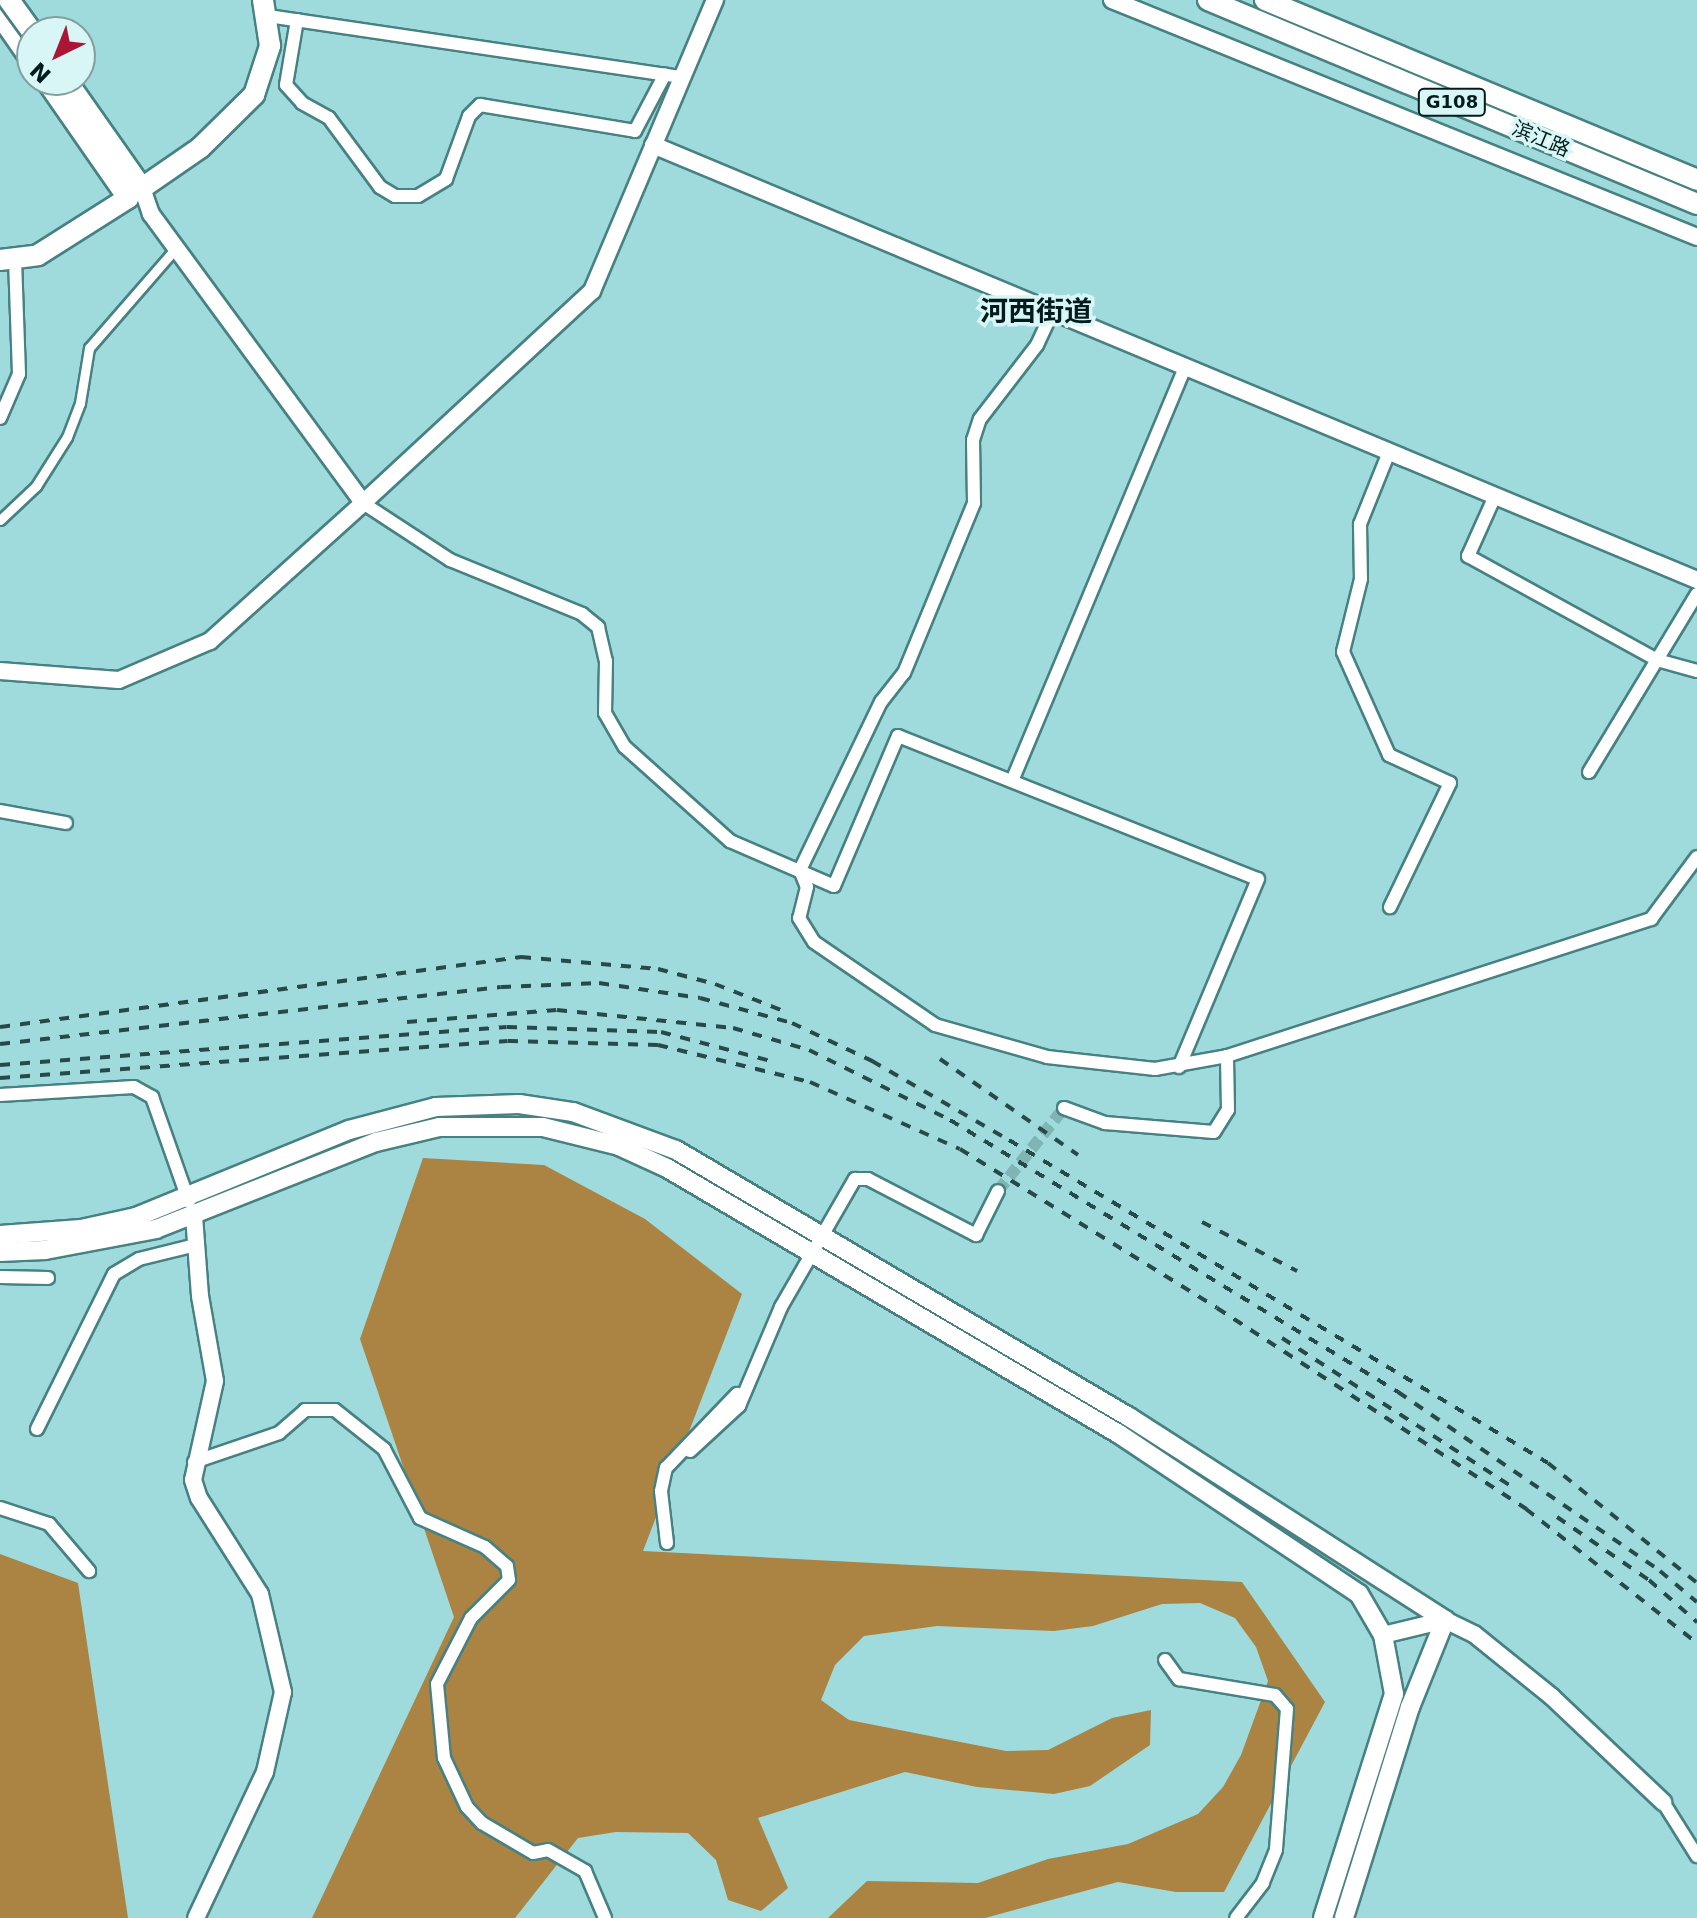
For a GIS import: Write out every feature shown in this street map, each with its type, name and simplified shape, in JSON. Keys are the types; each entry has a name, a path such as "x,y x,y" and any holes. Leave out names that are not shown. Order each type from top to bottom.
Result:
{"main road":[{"name":"滨江路","path":"1208,0 1697,204"},
{"name":"滨江路","path":"1265,0 1697,180"},
{"path":"7,261 38,255 200,148 254,95 270,46 266,8"},
{"path":"0,14 16,32"},
{"path":"59,96 135,193"},
{"path":"76,96 135,193"},
{"path":"0,1235 81,1229 191,1208 389,1117 464,1104 519,1104 573,1112 651,1138 1129,1417 1445,1620 1410,1707 1344,1918"},
{"path":"0,1252 82,1244 394,1137 465,1124 517,1124 594,1138 643,1156 1119,1434 1348,1582 1383,1635 1394,1694 1323,1918"}],"street":[{"path":"0,14 19,0"},
{"path":"297,20 286,85 302,103 329,118 380,187 395,196 418,196 446,179 469,116 480,105 635,131 649,107 674,76 715,0"},
{"path":"1112,0 1697,237"},
{"path":"266,8 297,20 674,76"},
{"path":"0,671 119,680 210,641 592,291 653,145 674,76"},
{"path":"653,145 1697,580"},
{"path":"135,193 363,503 450,560 582,614 598,627 606,661 605,713 625,747 730,841 834,886 898,736 1258,879 1179,1067"},
{"path":"0,520 36,486 67,437 85,385 89,348 176,248"},
{"path":"0,418 19,374 7,261"},
{"path":"1053,310 1029,357 980,419 973,440 974,503 904,673 881,702 800,870 807,887 799,918 814,942 935,1025 1047,1057 1179,1067 1227,1056 1651,919 1697,857"},
{"path":"1012,781 1185,367"},
{"path":"1389,452 1360,524 1361,579 1343,652 1389,755 1450,783 1390,907"},
{"path":"1495,496 1468,556 1657,660 1697,671"},
{"path":"1589,772 1697,594"},
{"path":"0,811 66,823"},
{"path":"1064,1108 1105,1123 1214,1132 1228,1110 1227,1056"},
{"path":"0,1095 134,1087 152,1097 191,1208 215,1381 194,1462 199,1498 260,1594 283,1692 265,1772 196,1918"},
{"path":"690,1451 733,1414 819,1234 855,1179 868,1179 976,1235 998,1191"},
{"path":"37,1429 114,1274 139,1259 196,1245"},
{"path":"0,1277 48,1278"},
{"path":"667,1543 661,1491 666,1468 719,1417 752,1371"},
{"path":"194,1462 219,1458 279,1433 305,1410 335,1410 384,1449 420,1518 485,1547 507,1566 509,1580 471,1618 437,1684 444,1758 467,1807 482,1823 533,1853 548,1850 585,1871 605,1918"},
{"path":"0,1508 49,1524 89,1571"},
{"path":"1383,1635 1445,1620 1474,1634 1552,1697 1663,1802 1697,1856"},
{"path":"1165,1660 1179,1679 1275,1695 1287,1709 1276,1850 1263,1883 1236,1918"}],"shaded area":[{"path":"423,1158 544,1165 645,1219 742,1294 643,1551 1242,1582 1325,1702 1224,1892 1176,1892 1118,1882 985,1918 828,1918 867,1881 978,1883 1048,1859 1128,1844 1198,1814 1223,1787 1241,1755 1268,1681 1256,1647 1235,1618 1200,1603 1162,1604 1093,1626 1054,1631 937,1626 864,1636 835,1665 821,1700 849,1720 1006,1751 1048,1750 1112,1718 1151,1710 1150,1745 1090,1786 1054,1794 977,1787 905,1772 758,1818 788,1888 761,1911 728,1900 716,1860 688,1833 616,1832 578,1838 515,1918 312,1918 454,1617 360,1339"},
{"path":"0,1554 78,1583 128,1918 0,1918"}],"tunnel":[{"path":"998,1191 1064,1108"}],"railway":[{"path":"0,1027 521,957 658,969 715,984 786,1012"},
{"path":"0,1044 501,987 599,983 700,998 792,1023 872,1061 1009,1140 1548,1463 1697,1583"},
{"path":"407,1022 557,1010 733,1028 809,1050 950,1120 1398,1392 1660,1571 1697,1602"},
{"path":"0,1065 507,1027 661,1032 771,1061"},
{"path":"0,1078 508,1041 658,1045 810,1082 960,1149 1217,1308 1526,1509 1697,1643"},
{"path":"940,1059 1078,1155"},
{"path":"1202,1222 1297,1271"},
{"path":"1282,1338 1514,1488"},
{"path":"1557,1517 1649,1580 1697,1622"}],"district":[{"name":"河西街道","path":"1036,312"}]}
